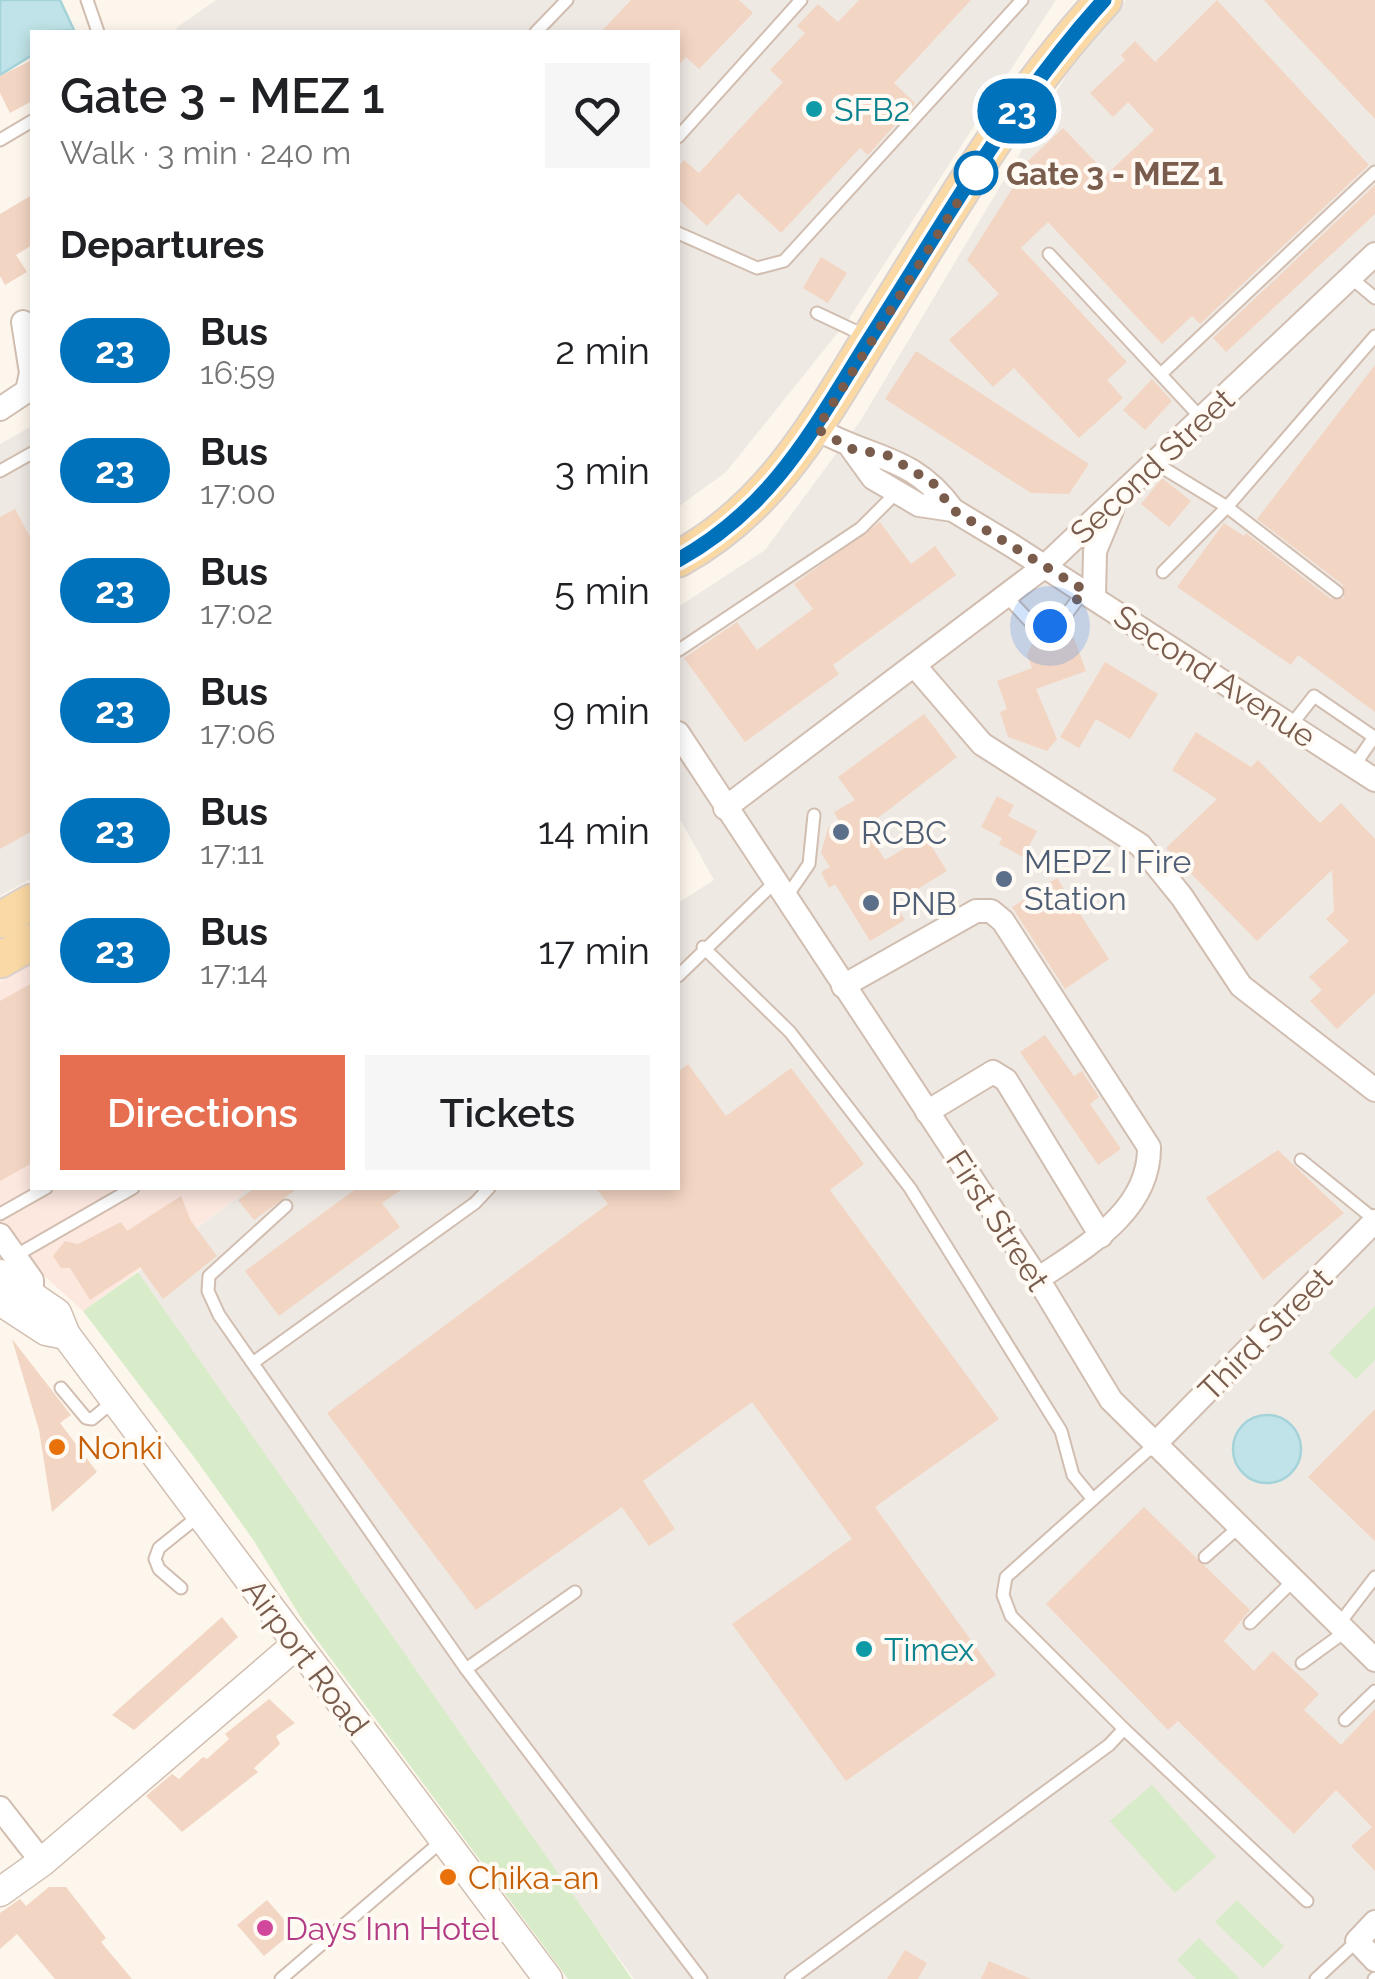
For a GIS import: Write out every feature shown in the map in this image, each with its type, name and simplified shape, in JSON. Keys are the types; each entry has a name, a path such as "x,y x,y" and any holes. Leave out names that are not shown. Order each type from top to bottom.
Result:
{"main road":[{"path":"680,559 717,538 757,501 817,429 870,338 1053,56 1104,0"},
{"path":"0,920 30,903"},
{"path":"0,960 30,943"}],"street":[{"name":"Second Street","path":"725,808 1046,566 1375,254"},
{"path":"18,317 30,368"},
{"path":"0,410 27,391 30,377"},
{"name":"Second Avenue","path":"817,429 852,449 887,455 933,483 953,510 1375,780"},
{"name":"Second Avenue","path":"852,449 874,478 919,506 953,510"},
{"path":"1089,594 1094,551 1116,500"},
{"path":"914,665 982,744 1140,846 1182,897 1241,986 1375,1090"},
{"name":"First Street","path":"680,736 1038,1280 1111,1400 1375,1660"},
{"path":"842,986 976,911 991,911 1002,921 1149,1146 1142,1182 1101,1236 1038,1280"},
{"path":"926,1112 993,1072 1006,1080 1101,1236"},
{"name":"Third Street","path":"1154,1445 1372,1232"},
{"path":"0,1235 5,1266"},
{"name":"Airport Road","path":"5,1266 57,1313 66,1335 548,1979"},
{"name":"Airport Road","path":"0,1301 46,1331 66,1335"},
{"path":"0,1892 42,1862 297,1644"},
{"path":"0,1808 42,1862"},
{"path":"1375,1922 1357,1940 1375,1960"}],"lane":[{"path":"87,0 97,30"},
{"path":"538,30 568,0"},
{"path":"680,135 801,0"},
{"path":"680,234 757,268 784,261 1022,0"},
{"path":"0,140 30,122"},
{"path":"1161,374 1375,172"},
{"path":"1049,254 1202,419"},
{"path":"1350,278 1375,298"},
{"path":"817,313 870,338"},
{"path":"1163,572 1227,507 1375,336"},
{"path":"0,471 30,453"},
{"path":"1155,463 1227,507 1337,592"},
{"path":"680,649 862,528 897,492"},
{"path":"1006,596 1036,628 1062,620 1089,594"},
{"path":"1292,724 1314,696 1374,737 1354,766"},
{"path":"680,974 703,947 780,891 809,864 814,815"},
{"path":"703,947 790,1032 910,1188 1061,1431 1073,1475 1091,1497"},
{"path":"1301,1160 1372,1232"},
{"path":"0,1214 42,1190"},
{"path":"5,1266 129,1190"},
{"path":"254,1362 475,1203 487,1190"},
{"path":"286,1206 209,1276 208,1291 219,1315 466,1669 700,1979"},
{"path":"62,1388 86,1418 92,1419 115,1400"},
{"path":"1154,1445 1006,1576 1003,1596 1010,1616 1306,1902"},
{"path":"181,1588 159,1570 155,1559 159,1548 200,1515"},
{"path":"1205,1556 1239,1526"},
{"path":"1302,1663 1342,1627 1375,1577"},
{"path":"1250,1623 1294,1580"},
{"path":"466,1669 575,1592"},
{"path":"1345,1720 1375,1692"},
{"path":"791,1979 1109,1745 1124,1729"},
{"path":"281,1979 443,1840"},
{"path":"1316,1979 1357,1940"}],"shaded area":[{"path":"216,0 1056,0 848,320 726,472 680,506 680,30 176,28"},
{"path":"1126,0 1375,0 1375,1979 634,1979 542,1854 138,1272 247,1190 680,1190 680,902 714,880 680,820 680,606 765,550 861,420 1067,74"},
{"path":"30,427 30,879 0,896 0,444"},
{"path":"30,964 30,1190 247,1190 83,1311 29,1262 0,1223 0,982"}],"green space":[{"path":"138,1272 632,1979 568,1979 303,1621 254,1541 197,1461 83,1311"},
{"path":"1375,1306 1375,1360 1356,1379 1329,1353"},
{"path":"1152,1785 1216,1857 1175,1893 1110,1821"},
{"path":"1237,1900 1284,1946 1263,1968 1215,1922"},
{"path":"1199,1938 1240,1979 1196,1979 1177,1960"}],"water":[{"path":"0,0 60,0 74,30 30,30 30,56 0,75"},
{"path":"1267,1415 1291,1425 1301,1449 1291,1473 1267,1483 1243,1473 1233,1449 1243,1425"}],"building":[{"path":"631,0 739,0 753,13 699,69 686,57 680,64 680,30 603,30"},
{"name":"SFB2","path":"859,0 971,0 894,83 915,103 868,155 860,148 781,233 738,193 707,226 680,201 680,165 684,160 699,173 783,82 770,70 805,33 797,26 818,4 838,22"},
{"path":"1217,0 1369,165 1200,324 1192,316 1162,344 1048,222 1021,248 1127,362 1107,380 1123,398 1079,438 1014,368 993,387 949,340 999,294 967,260 1017,181 1012,176 1063,128 1107,174 1154,130 1128,102 1113,117 1090,93 1125,60 1121,55 1135,41 1155,62"},
{"path":"1264,0 1375,0 1375,119 1278,16"},
{"path":"30,61 30,102 10,113 0,93 0,76"},
{"path":"1375,185 1375,214 1226,352 1213,338"},
{"path":"30,196 30,246 16,255 27,272 5,285 0,276 0,214"},
{"path":"821,257 847,273 828,303 803,288"},
{"path":"916,351 1089,464 1069,494 1031,493 885,399"},
{"path":"1375,365 1375,712 1298,655 1291,665 1177,587 1224,523 1244,536 1246,533 1331,599 1344,598 1343,585 1257,519"},
{"path":"1152,379 1172,401 1145,430 1123,410"},
{"path":"1162,478 1191,501 1169,527 1141,504"},
{"path":"15,509 30,536 30,832 0,849 0,517"},
{"path":"880,522 911,564 935,546 956,575 833,665 839,674 745,742 684,658 737,622 757,650 813,609 794,584"},
{"path":"1058,631 1074,638 1086,671 1036,689 1057,739 1047,751 1008,737 1000,712 1007,709 997,681 1032,668 1027,655 1035,637"},
{"path":"1105,662 1158,694 1130,739 1096,719 1079,748 1060,737"},
{"path":"924,714 957,757 865,828 885,860 925,836 947,871 895,903 905,920 870,941 835,884 829,888 821,872 830,867 821,853 828,828 839,822 834,812 855,800 838,777"},
{"path":"1196,732 1251,767 1258,760 1320,823 1341,803 1375,839 1375,993 1337,1029 1310,1001 1322,990 1309,977 1349,941 1326,919 1334,911 1332,870 1257,941 1166,848 1217,799 1172,770"},
{"path":"997,796 1014,805 1008,816 1037,831 1023,857 999,844 1002,838 981,827"},
{"path":"1057,878 1109,959 1065,989 1012,907"},
{"path":"30,984 30,1164 0,1181 0,1001"},
{"path":"1045,1035 1074,1076 1082,1071 1099,1097 1090,1104 1121,1149 1098,1165 1020,1052"},
{"path":"688,1064 726,1116 791,1068 864,1164 830,1190 999,1419 875,1507 996,1675 846,1781 732,1624 852,1539 752,1402 643,1481 675,1529 649,1546 622,1507 476,1610 327,1413 608,1204 598,1190 680,1190 680,1070"},
{"path":"1278,1150 1344,1213 1263,1280 1206,1198"},
{"path":"252,1190 295,1190 254,1220 238,1200"},
{"path":"354,1190 401,1190 382,1203 400,1227 279,1316 245,1271"},
{"path":"181,1196 191,1221 217,1256 163,1299 140,1267 90,1300 70,1268 61,1268 53,1256 65,1241 78,1244 121,1222 127,1231"},
{"path":"12,1339 71,1415 60,1423 97,1472 52,1512 39,1430"},
{"path":"1375,1409 1375,1541 1308,1477"},
{"path":"1144,1507 1250,1610 1224,1641 1254,1671 1273,1651 1319,1694 1304,1710 1341,1745 1375,1709 1375,1871 1351,1846 1372,1827 1336,1790 1294,1834 1178,1721 1168,1730 1046,1604"},
{"path":"222,1617 238,1637 134,1730 112,1715"},
{"path":"269,1699 295,1723 276,1736 280,1744 254,1768 258,1772 182,1832 146,1796 172,1774 179,1779 203,1757 207,1759 229,1739 225,1734"},
{"path":"49,1887 66,1887 106,1938 101,1942 132,1979 55,1979 17,1934 0,1949 0,1913 20,1899 26,1906"},
{"name":"Days Inn Hotel","path":"267,1900 294,1931 264,1956 237,1925"},
{"path":"905,1950 927,1963 918,1979 887,1979"},
{"path":"989,1961 1031,1979 981,1979"}],"bus line":[{"name":"23","path":"680,559 717,538 770,489 817,429 870,338 1053,56 1104,0"}],"place":[{"name":"SFB2","path":"814,109"},
{"name":"Gate 3 - MEZ 1","path":"976,173"},
{"name":"RCBC","path":"841,832"},
{"name":"MEPZ I Fire Station","path":"1004,879"},
{"name":"PNB","path":"871,903"},
{"name":"Nonki","path":"57,1447"},
{"name":"Timex","path":"864,1649"},
{"name":"Chika-an","path":"448,1877"},
{"name":"Days Inn Hotel","path":"265,1928"}],"route":[{"path":"976,173 817,429 852,449 887,455 933,483 953,510 1084,590 1062,620 1050,626"}]}
